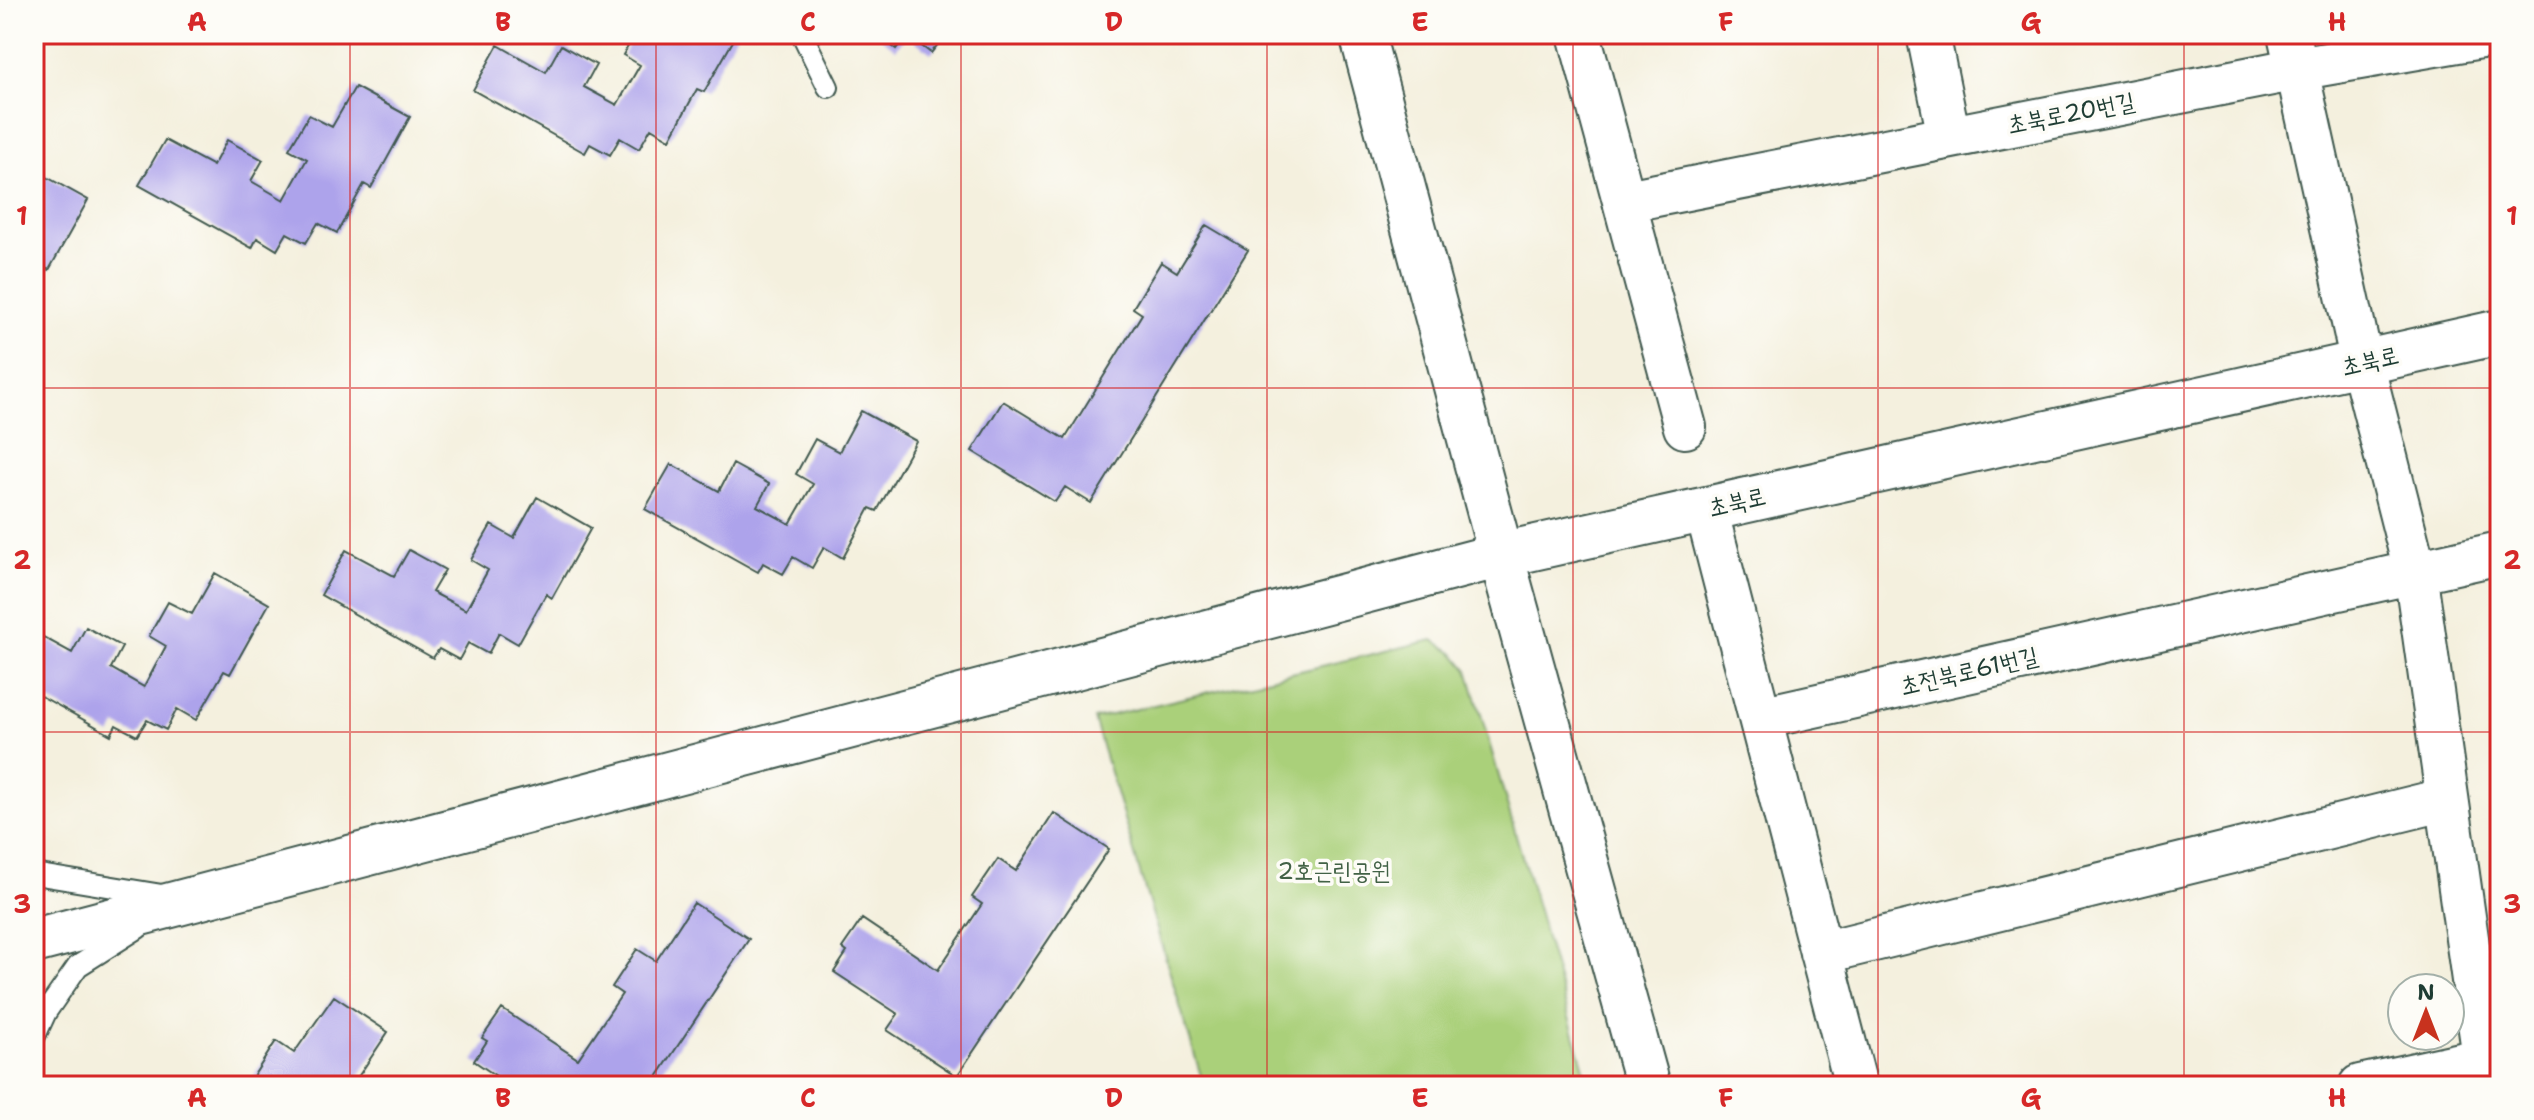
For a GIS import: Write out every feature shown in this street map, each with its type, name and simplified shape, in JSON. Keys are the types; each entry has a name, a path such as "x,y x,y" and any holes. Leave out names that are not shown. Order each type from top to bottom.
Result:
{"main road":[{"path":"1362,34 1501,555 1648,1086"},
{"name":"초북로","path":"34,941 1501,555 2500,332"}],"street":[{"path":"1579,34 1685,427"},
{"path":"1928,34 1949,137"},
{"name":"초북로20번길","path":"1626,201 1949,137 2293,52 2498,34"},
{"path":"2293,52 2362,363 2415,571 2486,1073 2360,1086"},
{"path":"1706,509 1856,1086"},
{"name":"초전북로61번길","path":"1760,718 2500,553"},
{"path":"1821,953 2447,799"}],"lane":[{"path":"802,34 828,87"},
{"path":"34,874 185,899"},
{"path":"34,1038 46,1012 78,966 185,899"}],"green space":[{"name":"2호근린공원","path":"1433,640 1453,652 1468,670 1589,1086 1204,1086 1094,719"}],"building":[{"path":"635,34 737,34 704,92 697,89 670,139 651,128 639,149 620,138 610,155 590,144 585,153 473,90 498,45 546,72 561,45 596,65 584,87 617,105 640,65 623,55"},
{"path":"876,34 946,34 931,53 907,35 896,49"},
{"path":"355,87 410,117 371,188 364,184 337,233 318,223 306,243 287,233 277,250 257,238 252,248 139,185 165,140 213,166 227,140 263,160 251,181 284,200 307,159 289,149 309,115 332,127"},
{"path":"34,170 88,200 49,270 43,267 34,283"},
{"path":"1206,225 1248,250 1091,503 1065,487 1055,502 972,451 1003,401 1065,439 1142,314 1133,308 1161,262 1177,272"},
{"path":"861,411 916,441 877,511 870,508 843,558 824,547 812,568 793,557 783,574 763,563 758,572 645,509 671,464 719,491 733,464 769,484 757,506 790,524 813,484 796,474 815,439 839,452"},
{"path":"537,497 591,528 552,598 546,594 518,644 499,633 488,654 468,643 459,660 439,649 433,658 321,595 346,550 394,576 409,550 445,570 432,592 466,610 488,570 471,560 491,525 514,538"},
{"path":"215,573 269,604 230,674 224,671 196,720 177,709 166,730 147,720 137,736 116,725 111,735 34,692 34,632 72,653 86,627 122,647 111,668 144,687 166,646 149,636 168,602 192,614"},
{"path":"1054,813 1109,849 957,1076 887,1030 898,1014 834,972 847,952 842,948 862,919 938,970 982,904 972,897 998,859 1016,871"},
{"path":"694,903 749,939 651,1086 511,1086 474,1061 487,1041 482,1038 502,1009 578,1059 622,994 612,987 637,949 656,961"},
{"path":"334,996 388,1032 352,1086 261,1086 251,1080 276,1041 294,1053"}]}
